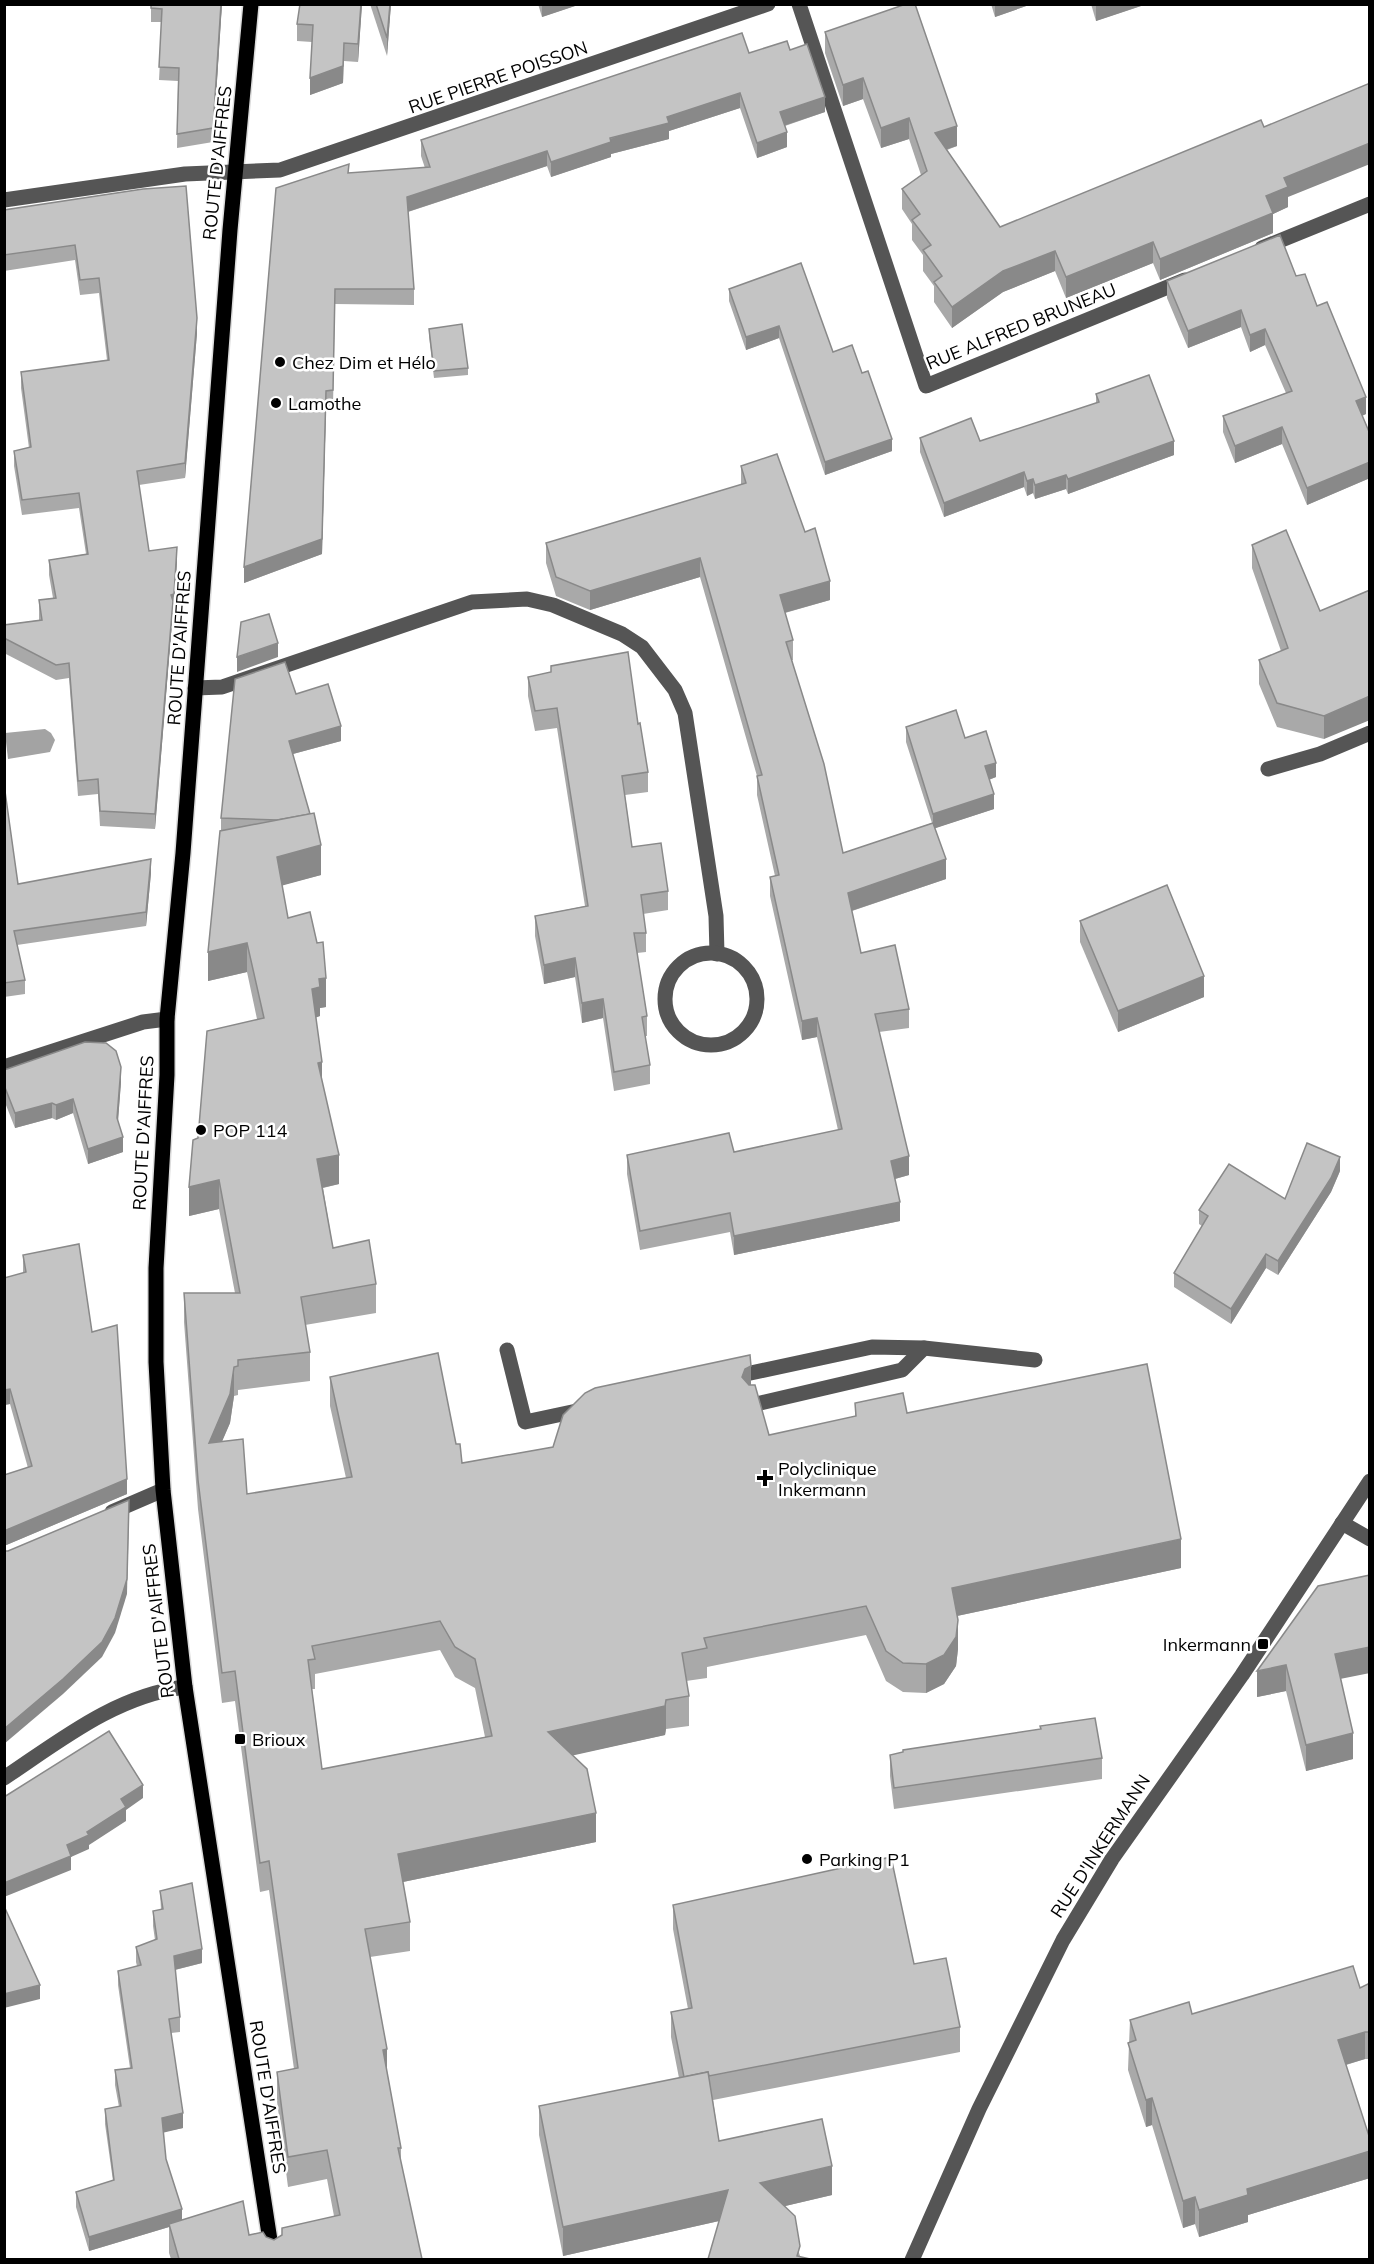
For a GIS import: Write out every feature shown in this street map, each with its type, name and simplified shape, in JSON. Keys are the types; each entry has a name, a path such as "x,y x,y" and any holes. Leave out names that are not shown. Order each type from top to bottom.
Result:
{"main road":[{"name":"ROUTE D'AIFFRES","path":"251,4 230,230 183,853 167,1018 167,1075 156,1268 156,1362 163,1490 185,1687 273,2259"}],"street":[{"name":"RUE PIERRE POISSON","path":"4,200 185,174 280,170 768,4"},
{"name":"RUE ALFRED BRUNEAU","path":"799,4 926,386 1203,272"},
{"path":"1248,254 1370,204"},
{"path":"195,688 222,687 472,602 527,599 553,605 622,634 642,648 659,667 675,690 685,713 716,916 717,954"},
{"path":"1268,769 1320,754 1370,733"},
{"path":"702,954 717,954 732,958 745,968 753,981 757,996 756,1012 748,1027 738,1038 723,1044 708,1046 692,1042 680,1035 668,1016 664,994 668,980 676,967 688,958 702,954"},
{"path":"4,1067 143,1022 167,1018"},
{"path":"722,1380 872,1347 924,1348 1035,1360"},
{"path":"752,1405 902,1370 924,1348"},
{"path":"507,1350 525,1422 606,1405"},
{"name":"RUE D'INKERMANN","path":"912,2259 979,2109 1063,1940 1112,1859 1242,1675 1370,1481"},
{"path":"98,1518 163,1490"},
{"path":"1342,1523 1370,1539"},
{"path":"4,1778 100,1713 148,1694 185,1687"}],"shaded area":[{"path":"45,729 55,740 50,752 8,759 5,733"}],"building":[{"path":"151,4 221,4 213,128 177,134 179,68 159,67 162,9 151,8"},
{"path":"300,4 361,4 358,44 344,43 343,66 310,78 313,25 297,24"},
{"path":"376,4 390,4 387,38"},
{"path":"906,4 915,4 957,126 935,133 1000,227 1261,120 1264,127 1370,83 1370,143 1284,178 1288,187 1266,196 1273,213 1160,259 1153,242 1066,277 1055,251 1003,271 952,307 934,282 942,276 923,250 931,245 912,220 920,214 902,189 927,171 909,118 881,128 863,78 843,85 825,32"},
{"path":"742,33 749,53 787,41 790,50 807,44 825,97 780,112 787,132 757,143 740,93 667,117 669,123 610,138 611,142 551,162 547,151 407,197 414,289 335,289 333,390 326,391 322,539 244,567 276,188 349,164 348,173 430,167 421,140"},
{"path":"186,186 197,318 185,463 137,471 149,551 177,547 174,594 171,595 173,601 155,814 100,811 98,779 78,781 69,663 56,665 4,638 4,625 42,620 39,600 56,598 49,560 88,554 79,493 22,500 14,451 31,447 21,372 109,360 99,278 80,280 75,245 4,255 4,210 143,189"},
{"path":"1280,235 1296,276 1305,274 1317,306 1327,302 1366,397 1356,401 1370,434 1370,462 1307,488 1282,427 1235,446 1223,416 1292,391 1265,329 1250,335 1241,310 1188,331 1167,281"},
{"path":"801,263 833,352 852,345 862,373 868,371 892,439 825,462 779,326 746,337 729,289"},
{"path":"462,324 468,368 434,371 429,329"},
{"path":"1149,375 1174,441 1068,479 1066,475 1035,485 1033,479 1027,481 1024,472 944,503 920,438 971,418 980,441 1099,402 1096,394"},
{"path":"777,454 805,532 815,528 830,581 780,595 793,640 786,642 824,764 843,853 933,823 946,859 848,893 861,953 895,945 909,1009 875,1014 909,1156 891,1161 900,1202 734,1236 730,1213 640,1231 627,1155 729,1133 734,1152 842,1129 817,1018 802,1021 770,877 779,875 757,776 762,775 700,558 590,591 556,577 546,543 746,483 741,466"},
{"path":"1286,530 1320,611 1370,590 1370,696 1324,716 1277,703 1259,660 1288,648 1252,545"},
{"path":"269,614 278,643 237,657 241,622"},
{"path":"628,652 638,724 640,723 648,772 622,776 632,847 661,843 668,891 641,895 646,933 634,933 647,1016 642,1017 650,1065 614,1072 603,999 582,1003 575,958 544,965 535,916 588,906 557,708 535,711 528,677 551,672 551,666"},
{"path":"285,662 296,694 328,684 341,726 289,741 310,814 277,820 221,818 235,679"},
{"path":"956,710 965,738 986,731 996,763 985,766 994,794 933,814 906,727"},
{"path":"4,784 18,884 151,859 146,912 14,931 25,980 4,983"},
{"path":"314,813 321,845 277,857 288,918 310,912 317,943 323,942 326,978 319,979 320,987 312,989 322,1062 318,1063 339,1155 317,1159 333,1248 369,1240 376,1284 301,1297 310,1352 238,1360 238,1366 234,1367 230,1394 209,1443 243,1439 247,1494 352,1477 330,1377 438,1353 456,1444 460,1444 462,1463 553,1447 563,1415 585,1393 595,1388 750,1355 751,1366 745,1369 742,1377 749,1385 755,1385 769,1435 856,1416 855,1403 903,1393 907,1413 1147,1364 1181,1539 952,1588 958,1620 956,1637 944,1655 926,1664 903,1663 886,1651 866,1606 704,1638 707,1648 682,1653 689,1696 666,1700 665,1706 548,1732 587,1769 596,1813 398,1854 410,1922 365,1929 387,2049 383,2050 401,2148 398,2148 422,2259 179,2259 169,2224 243,2201 249,2235 263,2232 266,2237 274,2240 282,2235 282,2228 340,2215 327,2150 288,2157 277,2072 298,2068 269,1861 260,1863 235,1671 222,1673 198,1480 184,1293 240,1293 219,1180 189,1187 193,1140 198,1138 207,1031 264,1018 247,943 208,952 220,831","holes":["440,1621 455,1647 475,1659 492,1736 322,1769 308,1660 315,1659 312,1646"]},
{"path":"1167,885 1204,976 1118,1011 1080,921"},
{"path":"85,1042 106,1043 116,1051 121,1067 117,1118 123,1137 88,1149 73,1099 56,1105 52,1103 15,1113 4,1085 4,1070"},
{"path":"1307,1143 1340,1157 1331,1178 1278,1261 1266,1254 1231,1309 1174,1273 1208,1216 1199,1210 1229,1164 1285,1199"},
{"path":"79,1244 92,1332 117,1325 127,1479 4,1531 4,1475 32,1466 10,1389 4,1390 4,1278 26,1272 23,1255"},
{"path":"129,1500 127,1579 115,1618 102,1642 4,1729 4,1551"},
{"path":"1370,1575 1370,1647 1335,1654 1353,1733 1306,1745 1286,1665 1257,1671 1318,1586"},
{"path":"1095,1718 1102,1758 894,1788 890,1755 903,1752 903,1750 1041,1729 1040,1726"},
{"path":"109,1731 143,1785 121,1799 126,1807 87,1832 89,1835 67,1845 71,1856 4,1883 4,1797"},
{"path":"891,1857 914,1964 946,1958 960,2027 709,2076 708,2072 684,2077 671,2012 692,2008 673,1905"},
{"path":"192,1883 202,1949 174,1956 180,2017 169,2019 183,2113 162,2118 166,2159 182,2209 89,2237 76,2192 114,2180 105,2109 121,2106 115,2070 132,2068 118,1971 141,1965 136,1947 157,1939 153,1911 163,1909 160,1891"},
{"path":"4,1906 40,1985 4,1994"},
{"path":"1353,1966 1360,1988 1370,1983 1370,2032 1338,2040 1370,2139 1370,2151 1247,2189 1248,2195 1199,2210 1195,2197 1183,2201 1152,2098 1146,2100 1128,2043 1136,2040 1130,2020 1189,2002 1192,2014"},
{"path":"708,2072 719,2141 822,2119 832,2166 760,2183 795,2216 800,2246 797,2256 810,2259 708,2259 728,2190 563,2227 539,2106"}],"place":[{"name":"Chez Dim et Hélo","path":"280,362"},
{"name":"Lamothe","path":"276,403"},
{"name":"POP 114","path":"201,1130"},
{"name":"Polyclinique Inkermann","path":"765,1478"},
{"name":"Inkermann","path":"1263,1644"},
{"name":"Brioux","path":"240,1739"},
{"name":"Parking P1","path":"807,1859"}]}
